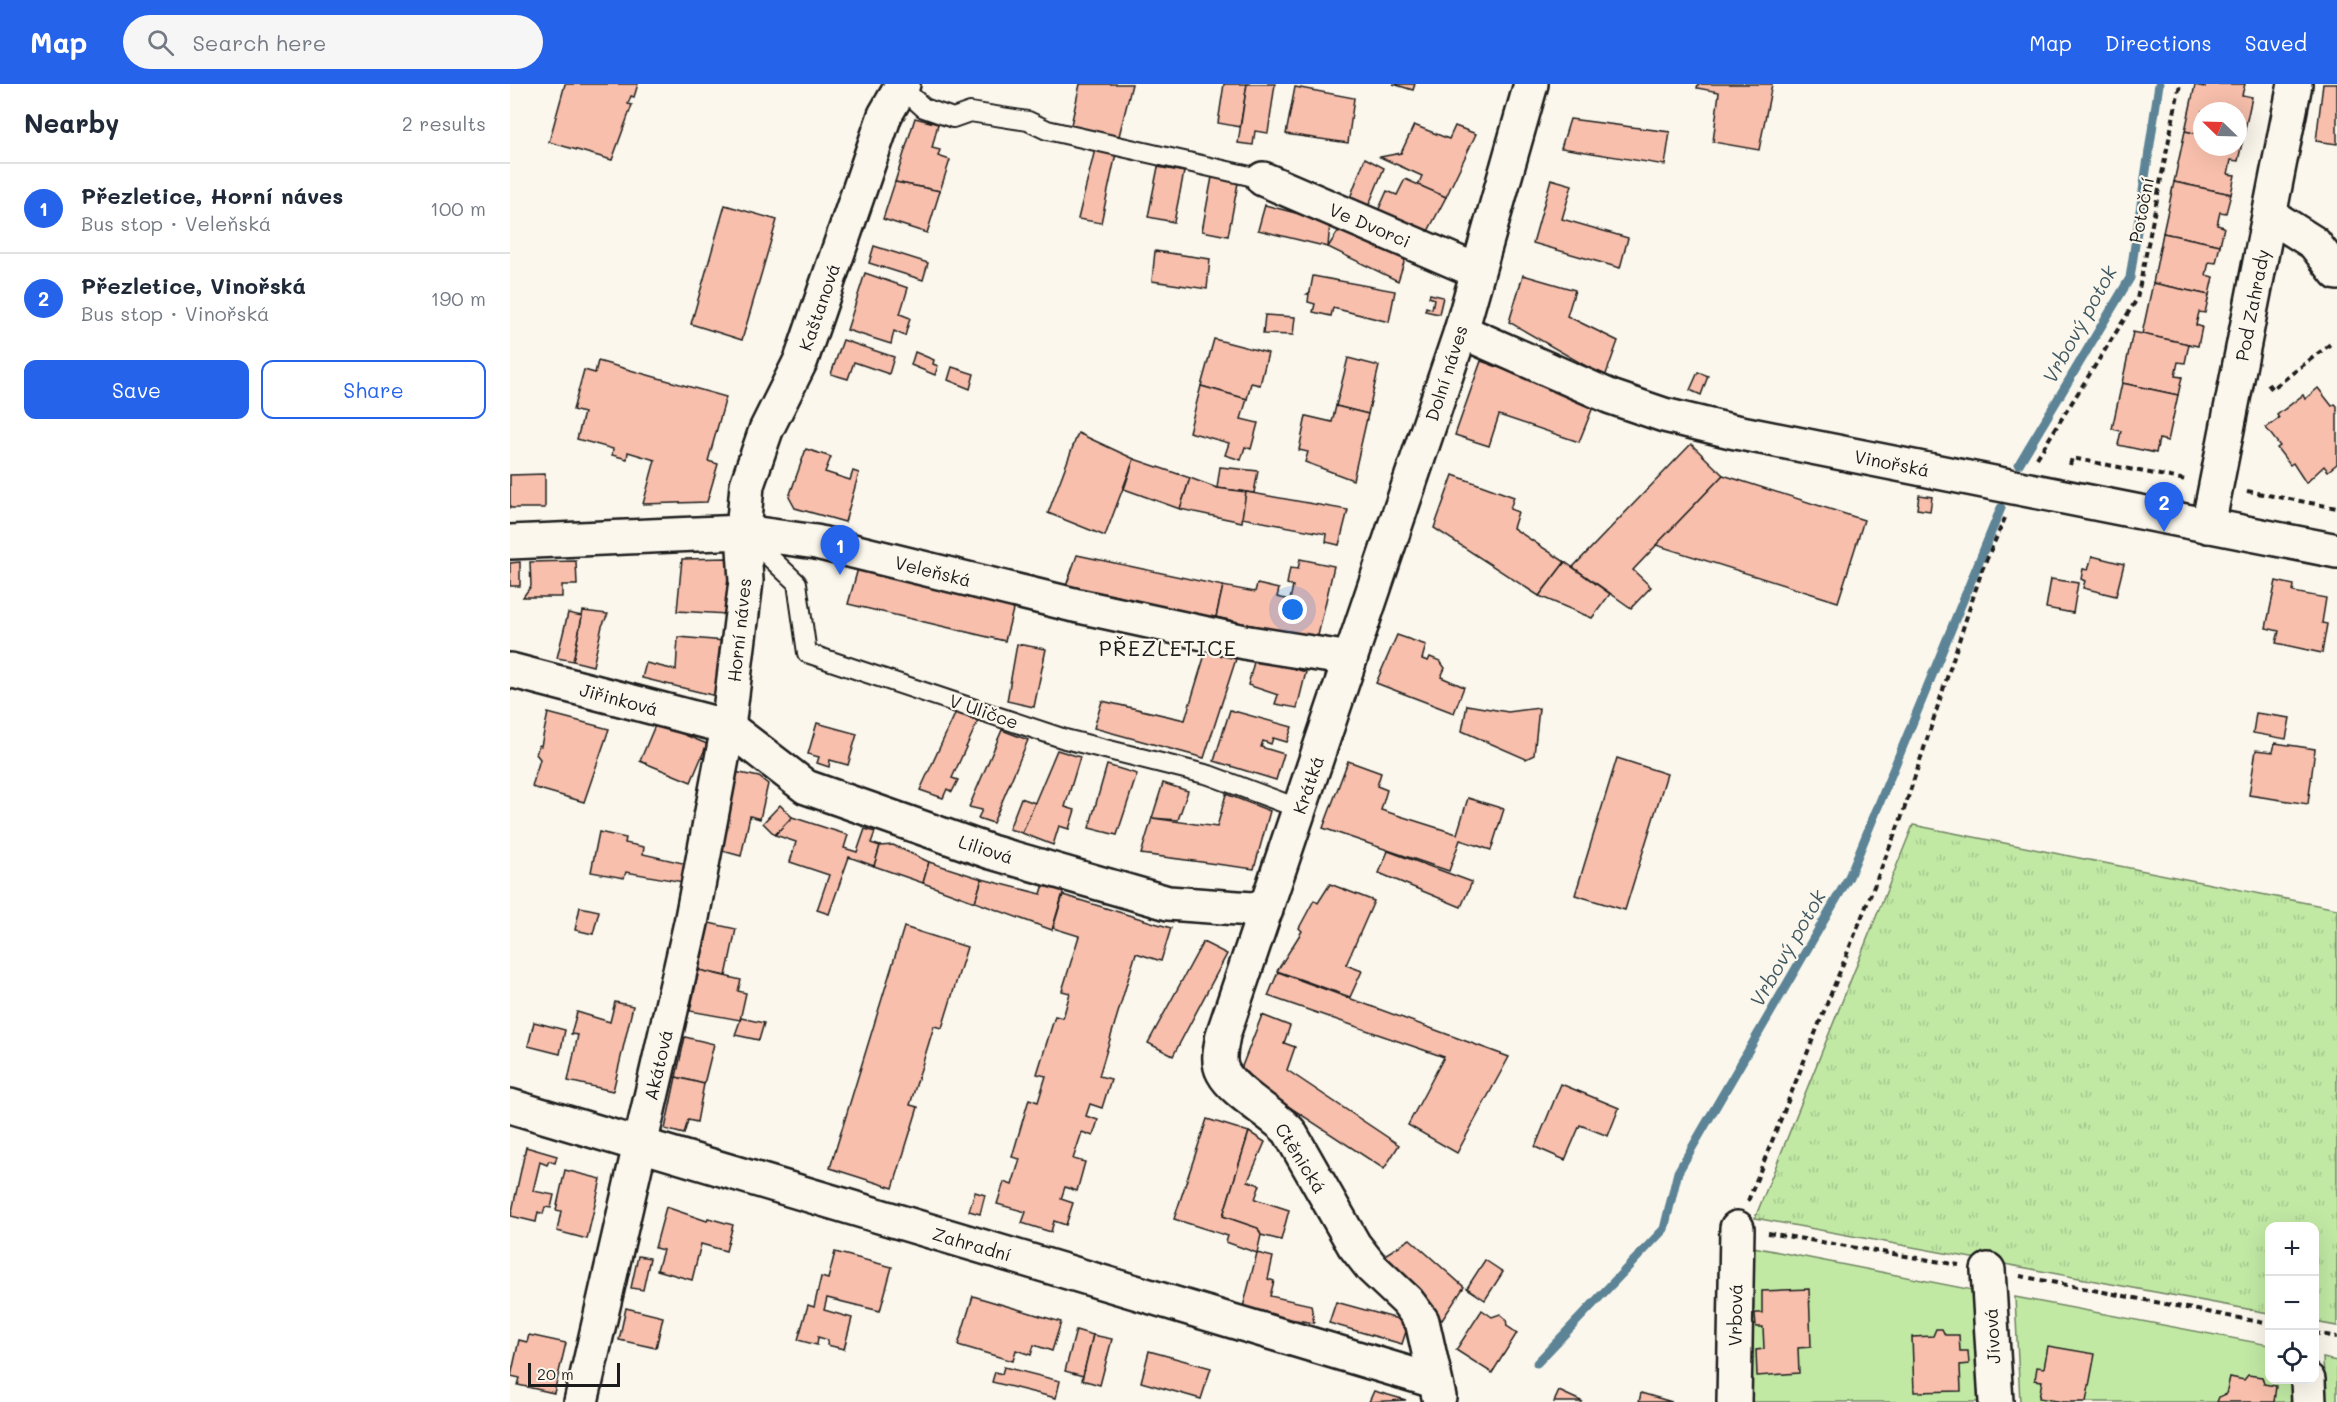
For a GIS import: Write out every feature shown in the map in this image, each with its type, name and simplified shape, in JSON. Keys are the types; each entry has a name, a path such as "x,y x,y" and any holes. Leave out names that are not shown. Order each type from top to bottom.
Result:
{"street":[{"name":"Dolní náves","path":"1350,659 1461,331 1531,84"},
{"name":"Pod Zahrady","path":"2208,526 2295,84"},
{"name":"Kaštanová","path":"743,532 747,485 766,430 801,360 885,115 903,86"},
{"name":"Ve Dvorci","path":"1263,179 1477,271"},
{"path":"2270,215 2314,243 2337,273"},
{"name":"Vinořská","path":"1461,331 1611,397 1664,415 1731,431 2337,551"},
{"name":"Veleňská","path":"510,542 743,532 816,542 1074,605 1249,643 1350,659"},
{"name":"Horní náves","path":"728,727 746,581 743,532"},
{"name":"Krátká","path":"1266,910 1350,659"},
{"name":"Jiřinková","path":"510,670 728,727"},
{"name":"Liliová","path":"728,727 806,787 991,852 1168,903 1266,910"},
{"name":"Akátová","path":"582,1402 691,923 728,727"},
{"name":"Ctěnická","path":"1266,910 1223,1035 1220,1054 1222,1071 1234,1085 1289,1131 1354,1245 1372,1268 1407,1301 1422,1321 1437,1391"},
{"name":"Zahradní","path":"510,1106 1437,1391"},
{"name":"Vrbová","path":"1734,1402 1737,1228"},
{"name":"Jívová","path":"1988,1270 1996,1402"},
{"path":"2308,1384 2309,1402"}],"lane":[{"path":"903,86 924,108 953,118 970,112 1028,121 1047,130 1263,179"},
{"name":"V Uličce","path":"743,532 797,583 807,653 1065,739 1209,775 1300,809"}],"path":[{"name":"Potoční","path":"1737,1228 1901,819 1982,570 2019,488 2137,299 2180,84"},
{"path":"2240,365 2257,369 2272,389 2333,342"},
{"path":"2319,1334 2337,1337"}],"green space":[{"path":"1913,825 2337,909 2337,1326 2319,1323 2319,1222 2265,1222 2265,1312 1755,1218"},
{"path":"1748,1246 1978,1291 1983,1402 1752,1402"},
{"path":"2015,1297 2265,1344 2265,1384 2298,1384 2299,1402 2020,1402"},
{"path":"2323,1358 2337,1361 2337,1402 2325,1402"}],"building":[{"path":"565,84 638,84 634,97 631,96 628,104 632,105 612,160 549,142"},
{"path":"1080,84 1132,84 1117,144 1069,134"},
{"path":"1224,84 1247,84 1240,127 1218,123"},
{"path":"1247,84 1275,84 1268,133 1255,131 1253,145 1238,143"},
{"path":"1393,84 1415,84 1413,90"},
{"path":"1698,84 1772,84 1759,150 1713,142 1719,92 1697,88"},
{"path":"2205,84 2245,84 2242,95 2252,97 2247,120 2247,102 2193,102 2193,133 2185,131 2195,85 2205,87"},
{"path":"2323,84 2337,84 2337,144 2316,141"},
{"path":"1295,87 1354,98 1348,143 1286,134"},
{"path":"915,118 938,124 932,148 940,150 938,156 950,160 940,191 895,182"},
{"path":"1570,119 1670,132 1665,165 1561,148"},
{"path":"1414,125 1449,139 1455,126 1476,134 1446,197 1418,185 1422,176 1380,157 1401,153"},
{"path":"2185,131 2193,133 2193,156 2239,156 2238,161 2231,160 2228,174 2235,175 2231,194 2174,182"},
{"path":"1096,145 1117,149 1101,223 1078,219"},
{"path":"1365,158 1384,168 1368,207 1350,198"},
{"path":"1158,167 1184,172 1174,222 1148,217"},
{"path":"1212,177 1238,183 1228,236 1202,231"},
{"path":"1405,179 1446,197 1426,235 1378,211 1387,191 1397,195"},
{"path":"1551,179 1572,185 1562,219 1628,238 1620,268 1533,243"},
{"path":"895,182 940,191 927,233 883,219"},
{"path":"2174,182 2231,194 2226,213 2220,212 2217,225 2224,227 2220,245 2163,233"},
{"path":"725,205 777,220 742,340 691,324"},
{"path":"1265,205 1330,222 1328,247 1258,230"},
{"path":"1341,227 1407,253 1398,281 1328,247"},
{"path":"2163,233 2220,245 2216,263 2209,262 2206,275 2213,277 2209,295 2153,283"},
{"path":"874,246 928,263 923,280 869,263"},
{"path":"1155,251 1210,259 1207,289 1152,281"},
{"path":"865,273 908,288 900,314 910,318 905,336 894,331 891,344 847,330"},
{"path":"1523,275 1575,290 1567,316 1618,341 1605,377 1509,322"},
{"path":"1313,276 1395,291 1389,322 1333,308 1331,316 1313,312 1315,304 1308,302 1309,294 1307,294 1310,292"},
{"path":"2153,283 2209,295 2205,313 2199,312 2196,325 2202,327 2198,346 2142,334"},
{"path":"1430,294 1443,297 1439,314 1425,311 1426,307 1432,309 1434,299 1429,297"},
{"path":"1265,315 1295,317 1293,335 1263,334"},
{"path":"2133,332 2189,344 2185,363 2178,362 2175,376 2182,377 2178,395 2122,383"},
{"path":"1214,339 1268,353 1260,385 1251,383 1247,399 1201,386"},
{"path":"843,340 894,357 889,374 854,362 848,379 831,374"},
{"path":"915,352 934,360 933,364 938,366 935,375 911,365"},
{"path":"1348,358 1379,366 1368,414 1336,406"},
{"path":"598,361 726,397 708,461 718,464 707,502 643,504 655,460 628,452 627,459 612,455 613,449 577,439 584,413 573,410 584,370 595,373"},
{"path":"1481,361 1595,402 1579,442 1499,415 1489,446 1455,435"},
{"path":"952,367 974,374 970,389 948,380"},
{"path":"1698,372 1708,376 1701,395 1690,390"},
{"path":"2122,383 2178,395 2168,441 2159,439 2156,453 2118,445 2121,431 2112,429"},
{"path":"1201,386 1247,399 1241,419 1258,423 1251,449 1245,447 1241,460 1225,455 1229,443 1189,432"},
{"path":"2318,388 2332,406 2335,404 2337,406 2337,464 2328,471 2324,466 2306,483 2293,463 2290,465 2277,448 2280,446 2266,428 2279,418 2277,415 2303,395 2305,399"},
{"path":"1336,406 1368,414 1353,480 1305,462 1308,452 1299,450 1306,416 1332,422"},
{"path":"1078,433 1134,459 1105,536 1048,513"},
{"path":"1691,444 1723,475 1633,570 1651,587 1631,608 1573,567"},
{"path":"806,449 831,457 825,472 850,480 853,471 859,473 845,522 795,508 789,497"},
{"path":"1134,459 1190,478 1180,509 1124,489"},
{"path":"1220,467 1258,471 1254,493 1217,488"},
{"path":"545,474 545,508 510,508 510,475"},
{"path":"1453,475 1514,497 1510,509 1518,512 1513,528 1565,562 1539,596 1434,528"},
{"path":"1723,475 1864,520 1838,602 1656,545"},
{"path":"1190,478 1217,488 1246,492 1242,522 1180,509"},
{"path":"1246,492 1348,510 1339,545 1326,542 1327,534 1242,518"},
{"path":"1919,495 1932,497 1930,511 1917,509"},
{"path":"1077,555 1223,586 1216,617 1144,609 1066,586"},
{"path":"2092,556 2124,564 2116,596 2083,588 2085,581 2081,579 2083,569 2088,570"},
{"path":"728,558 732,562 727,614 677,611 682,559"},
{"path":"1300,559 1334,566 1317,640 1216,617 1223,586 1255,592 1257,584 1279,589 1277,597 1290,600 1293,586 1287,584 1290,568 1298,569"},
{"path":"576,561 577,585 562,585 562,597 523,597 531,586 530,562"},
{"path":"520,562 520,586 510,586 510,563"},
{"path":"1565,562 1610,594 1592,618 1539,596"},
{"path":"859,565 1015,602 1005,641 848,604"},
{"path":"2051,579 2078,583 2073,613 2046,608"},
{"path":"2276,581 2294,585 2293,592 2326,598 2322,623 2327,624 2322,653 2276,643 2279,631 2266,628"},
{"path":"583,611 608,614 602,626 593,666 573,661"},
{"path":"568,613 582,616 573,661 557,658"},
{"path":"1397,635 1426,645 1422,659 1428,661 1430,657 1440,661 1445,668 1441,677 1464,687 1454,713 1376,683"},
{"path":"678,637 725,641 716,696 642,678 646,663 676,670"},
{"path":"1017,644 1046,649 1034,707 1007,701"},
{"path":"1206,651 1236,659 1204,758 1094,728 1102,701 1185,720"},
{"path":"1255,658 1306,672 1297,708 1275,704 1278,695 1248,685"},
{"path":"1467,705 1508,712 1539,708 1534,755 1526,759 1462,731"},
{"path":"1230,710 1292,727 1287,742 1273,738 1271,744 1263,741 1261,747 1284,754 1276,780 1214,761"},
{"path":"956,712 978,721 952,778 958,780 952,792 947,789 943,798 920,790"},
{"path":"548,713 609,729 584,802 532,787 540,759 536,754 539,745 541,746"},
{"path":"2256,713 2290,718 2286,739 2253,733"},
{"path":"656,723 707,744 691,782 640,761"},
{"path":"817,723 857,734 848,765 830,760 829,767 817,763 819,757 808,754"},
{"path":"1002,730 1028,740 993,823 978,818 982,810 969,807"},
{"path":"2275,743 2315,749 2308,804 2249,795 2256,750 2273,752"},
{"path":"1057,750 1080,757 1065,807 1075,810 1069,829 1059,826 1053,845 1022,833"},
{"path":"1617,758 1667,774 1625,910 1575,895"},
{"path":"1348,761 1381,773 1377,786 1387,790 1381,810 1457,834 1468,798 1504,809 1491,850 1460,840 1449,871 1323,828"},
{"path":"1107,765 1137,774 1117,835 1089,828"},
{"path":"735,772 759,777 768,784 760,819 750,816 741,856 719,850"},
{"path":"1163,783 1188,791 1178,820 1152,818"},
{"path":"1226,794 1270,811 1254,869 1141,854 1152,818 1217,827"},
{"path":"1021,798 1035,803 1022,833 1009,829"},
{"path":"780,805 792,817 775,835 763,823"},
{"path":"792,817 848,835 844,848 857,852 865,829 875,832 871,843 880,846 874,866 849,857 829,914 817,910 829,875 790,862 796,842 775,835"},
{"path":"599,832 626,838 625,843 644,847 643,854 687,864 683,882 626,872 624,878 591,872"},
{"path":"893,845 929,862 923,883 874,866 880,846"},
{"path":"1388,851 1472,882 1461,907 1379,873"},
{"path":"929,862 982,879 975,902 923,883"},
{"path":"982,879 1041,894 1045,881 1065,886 1052,930 975,902"},
{"path":"1330,884 1374,901 1346,965 1362,971 1350,997 1277,971 1302,931 1299,928 1314,900 1318,903"},
{"path":"1063,895 1171,928 1161,961 1136,953 1099,1076 1111,1079 1102,1108 1090,1104 1086,1116 1098,1120 1093,1136 1082,1132 1073,1159 1085,1162 1077,1191 1065,1187 1061,1199 1073,1203 1066,1225 1054,1221 1051,1232 1022,1223 1026,1212 997,1204 1004,1182 1012,1185 1020,1159 1012,1157 1029,1099 1038,1102 1046,1076 1037,1074 1055,1016 1063,1018 1070,993 1062,991 1079,936 1053,928"},
{"path":"580,907 599,911 593,934 575,930"},
{"path":"709,923 736,929 726,976 699,970"},
{"path":"904,927 967,947 942,1028 934,1026 910,1105 918,1107 893,1188 830,1168"},
{"path":"1203,942 1227,954 1173,1056 1148,1043"},
{"path":"699,970 741,980 738,991 746,993 740,1020 690,1011"},
{"path":"1278,972 1509,1057 1457,1153 1408,1125 1444,1057 1268,996"},
{"path":"615,1002 633,1006 613,1091 568,1081 578,1035 571,1034 577,1012 610,1022"},
{"path":"1262,1015 1290,1026 1284,1043 1295,1047 1287,1070 1399,1145 1384,1169 1239,1074"},
{"path":"741,1018 764,1023 759,1040 735,1035"},
{"path":"534,1022 565,1030 560,1054 528,1046"},
{"path":"685,1037 714,1044 704,1084 676,1077"},
{"path":"676,1077 704,1084 697,1122 688,1120 684,1134 665,1129"},
{"path":"1561,1084 1619,1108 1608,1136 1580,1125 1565,1160 1535,1147"},
{"path":"1207,1119 1249,1132 1223,1216 1258,1228 1261,1235 1257,1253 1226,1242 1228,1236 1174,1219"},
{"path":"1249,1132 1265,1142 1248,1181 1260,1185 1255,1199 1289,1210 1281,1240 1261,1235 1258,1228 1223,1216"},
{"path":"526,1147 557,1156 555,1163 549,1161 547,1165 540,1162 533,1191 554,1195 551,1208 545,1207 543,1214 538,1212 536,1222 511,1216"},
{"path":"565,1170 601,1179 587,1239 557,1231 561,1211 556,1210"},
{"path":"975,1192 985,1195 980,1214 969,1211"},
{"path":"666,1207 707,1221 708,1218 733,1225 726,1251 701,1244 692,1280 657,1270 663,1250 655,1248"},
{"path":"1410,1239 1464,1287 1442,1320 1375,1261"},
{"path":"835,1252 892,1267 880,1311 827,1298 824,1310 852,1318 844,1349 827,1345 828,1340 818,1337 817,1345 798,1340 808,1305 814,1307 821,1277 828,1279"},
{"path":"1257,1253 1273,1257 1268,1279 1274,1281 1270,1296 1311,1305 1314,1323 1242,1311"},
{"path":"638,1256 650,1258 643,1290 631,1288"},
{"path":"1485,1260 1503,1272 1485,1300 1467,1288"},
{"path":"1809,1289 1811,1347 1798,1348 1799,1373 1757,1376 1756,1350 1764,1349 1763,1327 1756,1327 1755,1313 1762,1313 1762,1291"},
{"path":"973,1296 1061,1322 1052,1351 1034,1345 1031,1355 1016,1350 1013,1361 958,1345"},
{"path":"1336,1302 1409,1322 1402,1344 1329,1323"},
{"path":"626,1308 663,1317 656,1348 619,1340"},
{"path":"1482,1310 1492,1317 1500,1314 1506,1319 1507,1326 1517,1333 1492,1373 1456,1350"},
{"path":"1936,1329 1942,1329 1945,1335 1959,1335 1960,1351 1968,1351 1969,1364 1960,1365 1961,1391 1914,1392 1912,1337 1933,1336"},
{"path":"1076,1330 1093,1335 1083,1376 1065,1371"},
{"path":"529,1335 566,1343 554,1393 518,1385 520,1378 511,1376 519,1340 527,1342"},
{"path":"1093,1335 1112,1339 1100,1385 1082,1380"},
{"path":"2048,1346 2095,1354 2086,1402 2063,1402 2039,1398 2042,1381 2035,1380 2037,1367 2044,1368"},
{"path":"1149,1351 1211,1368 1201,1399 1141,1382"},
{"path":"1004,1367 1060,1381 1056,1398 992,1382 995,1372 1002,1374"},
{"path":"2248,1375 2262,1377 2264,1384 2276,1386 2274,1402 2217,1402 2219,1397 2226,1394 2230,1377 2244,1380"},
{"path":"1374,1391 1406,1400 1369,1402"},
{"path":"1559,1391 1583,1402 1554,1402"},
{"path":"1641,1393 1672,1402 1639,1402"}],"waterway":[{"name":"Vrbový potok","path":"2019,464 2130,278 2159,84"},
{"name":"Vrbový potok","path":"1537,1363 1664,1229 1678,1172 1849,877 2001,508"}],"place":[{"name":"Přezletice, Vinořská","path":"2164,532"},
{"name":"Přezletice, Horní náves","path":"840,575"}],"district":[{"name":"PŘEZLETICE","path":"1168,647"}]}
